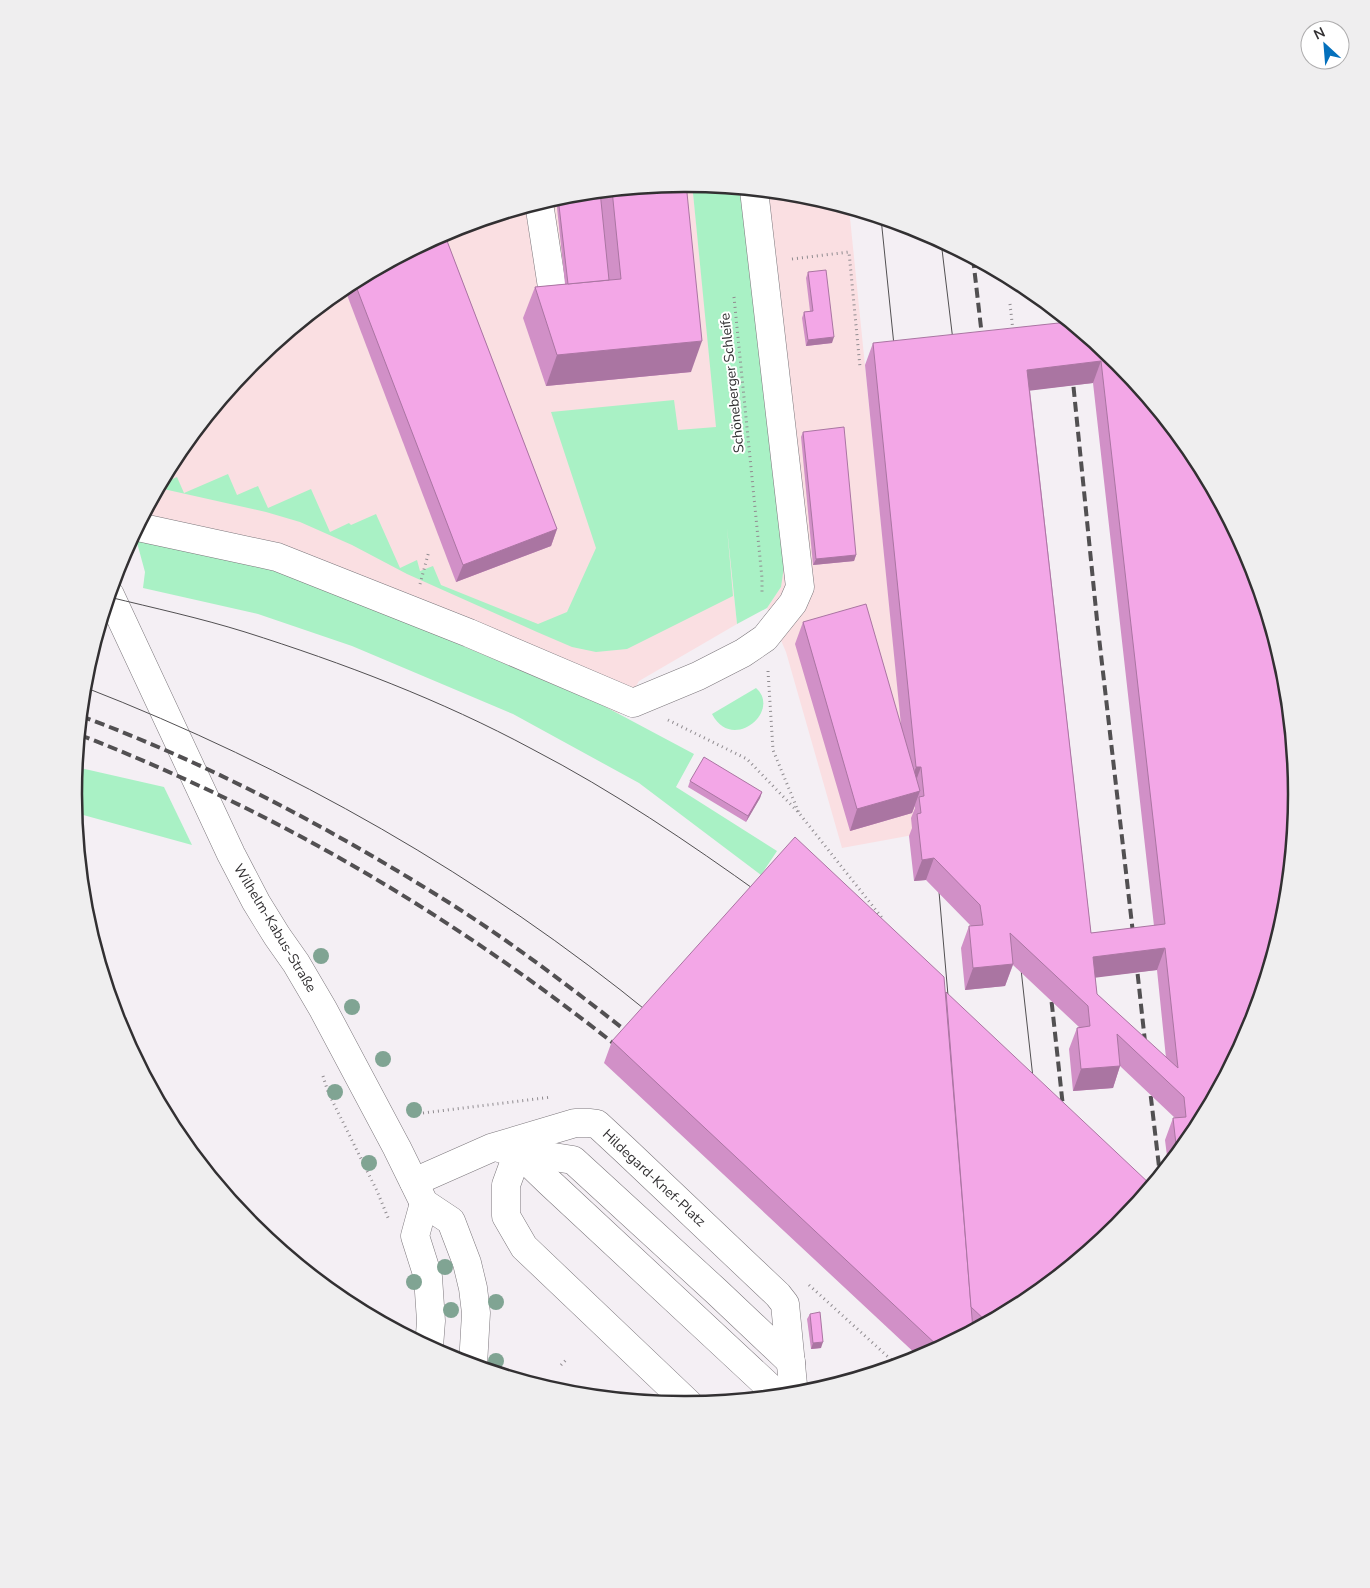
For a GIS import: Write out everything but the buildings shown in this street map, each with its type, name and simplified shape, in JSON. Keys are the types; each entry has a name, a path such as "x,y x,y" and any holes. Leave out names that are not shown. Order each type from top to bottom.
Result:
{"street":[{"path":"144,529 277,557 469,633 633,703 698,676 743,653 765,638 792,603 800,587 755,196"},
{"path":"540,209 554,300"},
{"name":"Wilhelm-Kabus-Straße","path":"113,602 243,878 260,909 296,963 323,1009 419,1192 451,1221 468,1263 473,1288 476,1313 473,1358"},
{"name":"Hildegard-Knef-Platz","path":"419,1192 491,1148 575,1124 589,1122 596,1124 778,1295 785,1304 793,1387"},
{"path":"541,1134 518,1152 506,1185 506,1216 524,1247 680,1396"},
{"path":"491,1148 573,1160 791,1362"},
{"path":"518,1152 772,1390"},
{"path":"419,1192 415,1236 428,1277 431,1320 430,1339"}],"path":[{"path":"848,252 860,367"},
{"name":"Schöneberger Schleife","path":"734,296 762,578"},
{"path":"1010,304 1014,333"},
{"path":"419,589 429,551"},
{"path":"765,638 773,750 799,813"},
{"path":"633,703 747,759 799,813 883,919 878,924"},
{"path":"322,1070 328,1092 377,1191 390,1224"},
{"path":"423,1113 558,1096"},
{"path":"561,1365 567,1359"}],"shaded area":[{"path":"693,192 737,624 639,681 619,714 602,705 300,577 139,540 163,493 184,459 207,427 259,368 318,316 350,293 384,272 454,237 491,223 567,203 646,193"},
{"path":"749,195 803,203 850,215 908,789 913,789 916,818 913,835 842,848 786,652 767,608 781,587"}],"green space":[{"path":"693,192 749,195 785,560 781,587 767,608 737,624 727,528 733,596 627,649 596,652 572,647 537,632 407,574 352,545 300,522 266,512 165,489 171,479 177,477 184,493 228,474 237,495 258,486 268,508 311,489 330,532 376,514 400,568 417,560 420,571 433,566 441,585 538,624 567,612 596,548 551,412 674,400 678,430 716,427"},
{"path":"139,540 260,562 300,577 602,705 694,754 676,787 777,851 761,875 639,783 513,714 352,646 258,614 143,588 145,572 137,544"},
{"path":"756,688 762,697 763,707 759,717 751,724 742,729 731,730 721,725 712,714"},
{"path":"83,769 164,787 192,845 83,815"}],"tram line":[{"path":"882,224 895,355"},
{"path":"942,250 954,349"},
{"path":"115,598 211,622 282,644 355,670 463,714 592,782 678,837 762,895"},
{"path":"92,690 161,718 236,752 382,829 452,871 521,917 588,965 653,1016"},
{"path":"938,880 949,1007"},
{"path":"1020,960 1034,1087"}],"railway":[{"path":"974,266 983,345"},
{"path":"1072,372 1097,620 1134,942"},
{"path":"88,719 176,755 223,777 360,849 448,902 520,950 635,1038"},
{"path":"86,737 142,760 260,815 368,875 473,940 523,975 622,1050"},
{"path":"1136,959 1146,1051"},
{"path":"1050,987 1064,1116"},
{"path":"1149,1081 1159,1166"}]}
